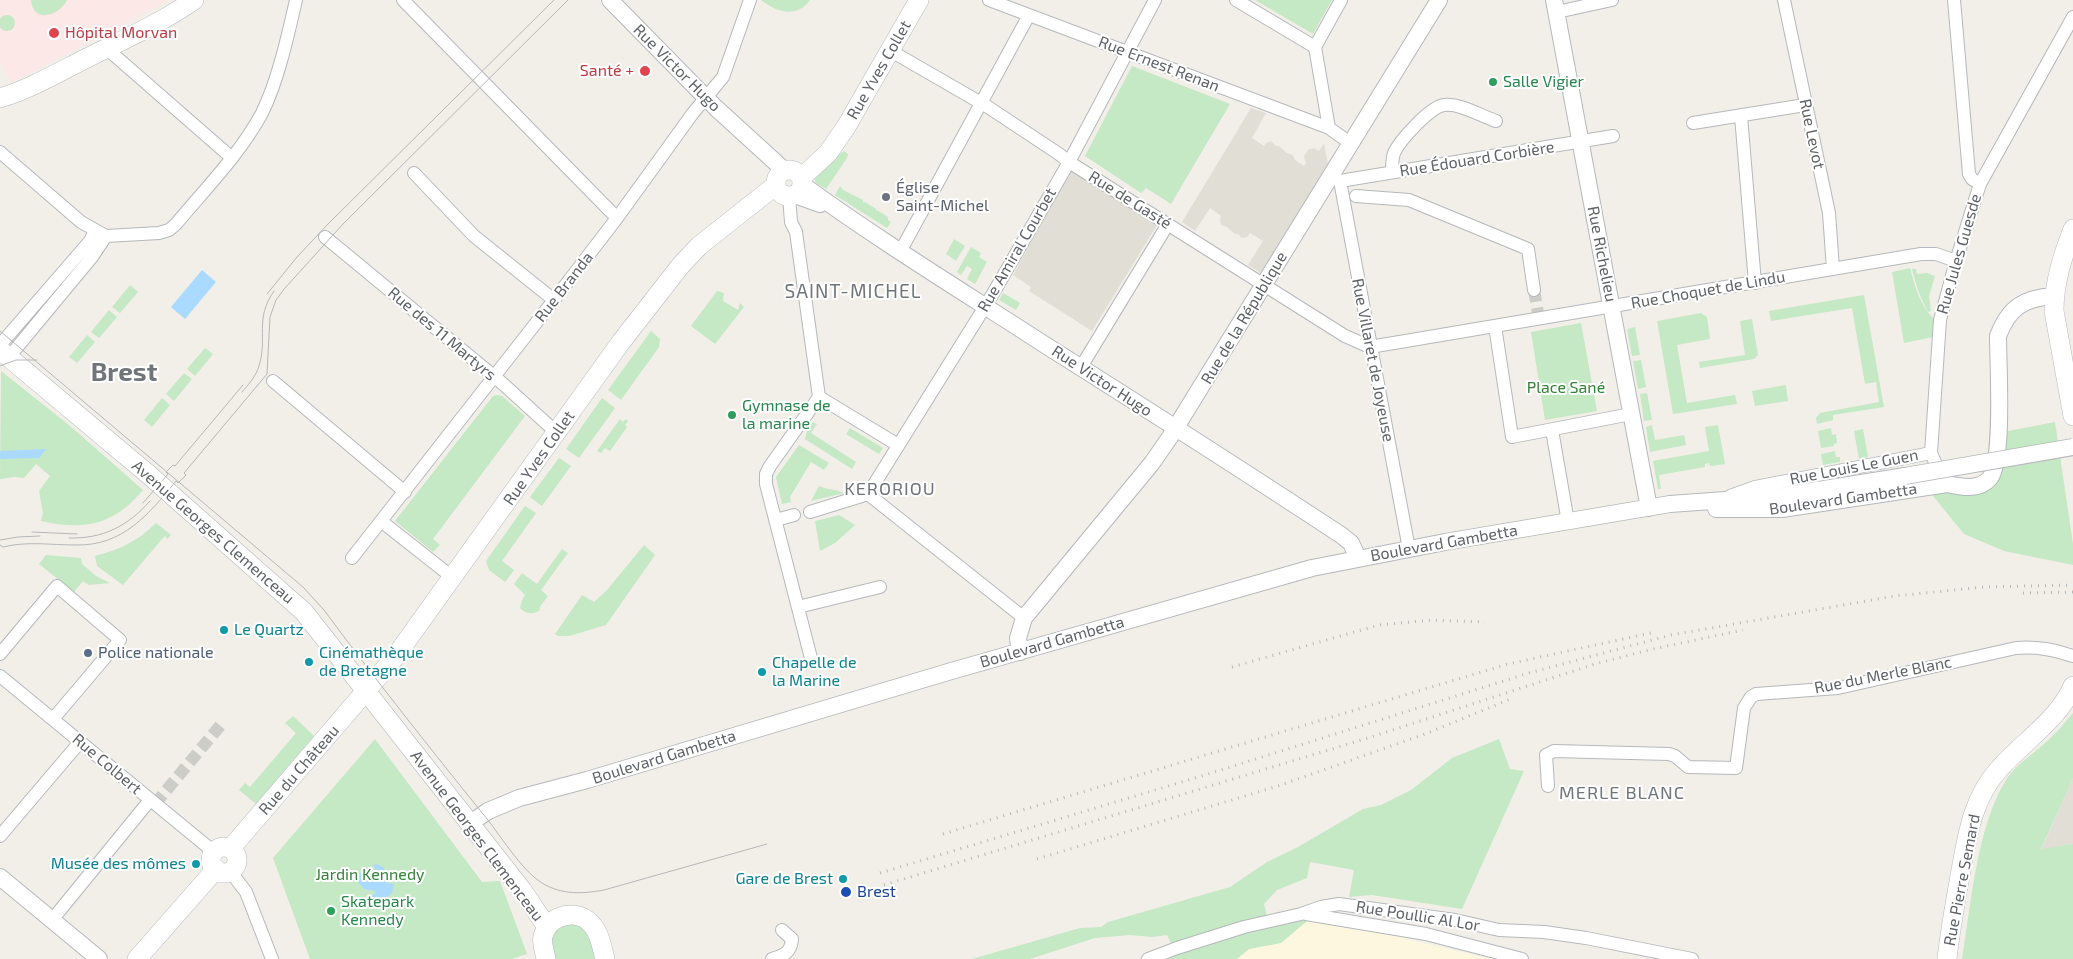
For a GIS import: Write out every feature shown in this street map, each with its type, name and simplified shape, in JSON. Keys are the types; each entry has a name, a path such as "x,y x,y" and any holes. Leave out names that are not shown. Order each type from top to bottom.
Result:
{"main road":[{"path":"0,98 49,77 180,10 194,0"},
{"name":"Rue Yves Collet","path":"365,690 395,657 621,342 690,254 718,231 789,183 828,152 838,139 891,51 919,0"},
{"path":"2073,228 2056,280 2054,296 2054,311 2073,416"},
{"name":"Avenue Georges Clemenceau","path":"2,353 148,474 293,601 319,628 365,690 522,890 547,927"},
{"name":"Rue Pierre Semard","path":"1947,959 1970,820 1977,803 1985,786 2000,767 2062,704 2073,686"},
{"name":"Rue du Château","path":"137,959 324,742 365,690"},
{"path":"546,959 542,938 547,927 554,920 564,915 578,916 586,919 595,929 605,959"}],"street":[{"path":"0,152 81,222 101,234 159,233 169,230 232,158 251,130 272,88 296,0"},
{"path":"403,0 617,218"},
{"name":"Rue Victor Hugo","path":"610,0 744,134 789,183 838,211 1341,535 1352,543 1358,558"},
{"name":"Rue Branda","path":"352,558 495,377 617,218 693,113 723,77 750,0"},
{"name":"Rue Ernest Renan","path":"989,0 1329,128"},
{"name":"Rue Amiral Courbet","path":"868,494 985,306 1069,162 1155,0"},
{"path":"1236,0 1315,47"},
{"path":"1342,0 1315,47 1329,128 1350,143"},
{"name":"Rue de la République","path":"1013,654 1024,618 1152,463 1176,428 1264,284 1336,178 1350,143 1439,0"},
{"path":"1556,6 1612,0"},
{"name":"Rue Levot","path":"1784,0 1829,212 1833,269"},
{"name":"Rue Jules Guesde","path":"1930,453 1940,320 1980,184 1972,180 1968,167 1954,0"},
{"name":"Rue Richelieu","path":"1556,6 1649,508"},
{"path":"900,252 1029,15"},
{"path":"1980,184 2073,17"},
{"path":"106,48 232,158"},
{"name":"Rue de Gasté","path":"891,51 982,103 1069,162 1345,336 1370,347"},
{"path":"1392,172 1394,153 1400,144 1430,112 1438,107 1446,105 1458,107 1496,121"},
{"path":"1694,123 1805,105"},
{"path":"1741,116 1755,282"},
{"name":"Rue Édouard Corbière","path":"1336,178 1392,172 1614,136"},
{"path":"414,174 474,236 554,300"},
{"name":"Rue Villaret de Joyeuse","path":"1336,178 1409,549"},
{"path":"789,183 791,222 796,232 819,397 766,474 766,484 812,662"},
{"path":"1356,196 1410,200 1528,249 1534,290"},
{"path":"1081,367 1168,224"},
{"path":"2,353 92,257 101,234"},
{"name":"Rue des 11 Martyrs","path":"326,237 495,377 557,433"},
{"name":"Rue Choquet de Lindu","path":"1370,347 1921,254 1936,254 1956,261"},
{"path":"1946,484 1962,487 1976,486 1989,479 1993,472 1998,445 1998,336 2004,320 2018,307 2031,299 2054,296"},
{"path":"1495,326 1512,437 1631,414"},
{"path":"273,381 405,492"},
{"path":"819,397 898,445"},
{"path":"1552,430 1568,522"},
{"name":"Boulevard Gambetta","path":"469,824 488,812 519,798 588,780 1312,568 1358,558 1649,508 1722,499 1781,496 2073,447"},
{"name":"Rue Louis Le Guen","path":"1722,499 1754,487 1930,453 1937,470 1946,484"},
{"name":"Boulevard Gambetta","path":"1649,508 1782,509 1946,484"},
{"path":"810,512 868,494 1024,618"},
{"path":"776,520 794,516"},
{"path":"381,521 452,578"},
{"path":"0,654 58,586 120,640 53,719"},
{"path":"798,607 880,587"},
{"name":"Rue du Merle Blanc","path":"1548,786 1546,755 1554,751 1669,754 1675,756 1688,767 1736,768 1744,708 1751,697 1756,694 1838,688 2016,648 2047,649 2073,656"},
{"name":"Rue Colbert","path":"2,683 53,719 223,860 246,892 272,959"},
{"path":"0,836 80,742"},
{"path":"52,920 150,800"},
{"path":"0,877 99,959"},
{"name":"Rue Poullic Al Lor","path":"1148,959 1244,927 1339,904 1455,920 1499,930 1544,932 1586,938 1692,959"},
{"path":"1341,919 1344,908 1352,905"},
{"path":"1301,914 1426,934 1522,959"},
{"path":"772,959 784,955 791,948 792,938 782,930"}],"shaded area":[{"name":"Hôpital Morvan","path":"0,0 169,0 12,83 0,64"},
{"path":"1251,108 1266,113 1252,138 1264,146 1271,141 1287,153 1293,155 1295,160 1304,166 1306,163 1304,156 1308,150 1314,148 1319,151 1324,143 1328,165 1261,273 1248,265 1263,241 1250,233 1247,237 1242,238 1235,234 1227,227 1221,225 1221,216 1210,208 1195,231 1182,222"},
{"path":"1071,170 1157,225 1092,331 1029,291 1031,287 1013,275"},
{"path":"2073,778 2073,844 2041,850"},
{"path":"1307,921 1391,935 1491,959 1237,959 1249,949 1281,943"}],"green space":[{"path":"31,0 67,0 63,6 53,13 41,15 33,8"},
{"path":"761,0 810,0 799,10 786,12 773,8"},
{"path":"1255,0 1332,0 1313,34"},
{"path":"4,15 10,15 15,20 13,29 4,31 -1,26 -1,20"},
{"path":"1132,66 1230,104 1171,204 1146,188 1141,193 1085,156"},
{"path":"844,151 848,154 847,158 826,189 816,183 813,175"},
{"path":"840,186 843,190 863,200 863,203 865,202 876,209 876,211 888,217 888,220 891,222 887,228 835,195"},
{"path":"954,239 965,246 956,261 946,254"},
{"path":"971,247 981,253 979,257 987,262 975,284 967,279 972,269 967,266 961,275 957,272"},
{"path":"1910,268 1921,301 1933,318 1933,337 1904,343 1892,272"},
{"path":"1912,269 1916,269 1917,274 1927,273 1935,276 1929,296 1931,311 1928,312 1923,301"},
{"path":"130,285 138,292 120,313 112,307"},
{"path":"717,291 724,293 723,301 738,310 740,303 744,307 715,344 691,326"},
{"path":"1003,293 1020,303 1016,310 999,300"},
{"path":"1864,295 1884,407 1833,415 1833,420 1817,424 1816,418 1820,413 1879,402 1876,382 1865,384 1852,308 1771,321 1769,311"},
{"path":"109,310 117,317 99,338 91,332"},
{"path":"1701,313 1707,317 1710,339 1677,345 1687,403 1735,395 1737,404 1673,414 1657,321"},
{"path":"1752,319 1758,355 1754,359 1700,368 1699,362 1745,355 1740,321"},
{"name":"Place Sané","path":"1581,323 1597,411 1545,420 1531,332"},
{"path":"1635,327 1640,355 1632,356 1627,329"},
{"path":"651,331 660,339 659,347 621,400 608,390"},
{"path":"87,335 95,342 77,363 69,357"},
{"path":"205,348 213,354 195,376 187,369"},
{"path":"1641,360 1646,387 1638,389 1633,361"},
{"path":"1,371 69,425 143,490 121,511 97,522 85,525 71,525 41,521 43,513 39,491 50,476 36,464 24,478 0,479"},
{"path":"184,373 192,379 174,401 166,394"},
{"path":"1786,385 1788,401 1755,406 1752,391"},
{"path":"1647,393 1652,420 1644,421 1640,394"},
{"path":"493,396 502,396 525,416 433,539 440,545 433,552 395,521"},
{"path":"162,398 170,405 152,427 144,420"},
{"path":"602,398 615,408 579,458 566,449"},
{"path":"620,419 623,422 626,419 628,421 625,425 627,427 610,451 605,448 601,453 597,451"},
{"path":"813,422 817,424 811,433 856,462 852,469 805,439 807,431"},
{"path":"2055,422 2073,544 2073,565 2004,551 1964,534 1933,496 1934,490 1965,495 1978,494 1987,490 1994,484 1998,475 2003,432"},
{"path":"1652,425 1655,440 1684,435 1686,445 1650,452 1646,427"},
{"path":"1718,425 1725,464 1710,466 1709,463 1705,464 1705,467 1659,475 1661,489 1658,489 1653,461 1709,451 1705,427"},
{"path":"850,428 883,448 879,454 846,434"},
{"path":"1831,428 1832,435 1836,434 1837,443 1834,446 1821,448 1818,431"},
{"path":"1863,429 1868,457 1859,459 1854,431"},
{"path":"799,445 829,463 824,470 811,462 790,497 791,502 782,504 776,477"},
{"path":"1835,451 1836,457 1840,457 1840,462 1823,465 1821,454"},
{"path":"559,458 571,466 542,506 530,497"},
{"path":"819,486 838,491 844,493 811,501"},
{"path":"525,506 536,513 502,561 514,570 505,582 489,570 486,561"},
{"path":"839,515 855,525 835,543 820,551 815,521"},
{"path":"156,523 171,535 167,539 165,536 162,539 123,585 97,566 95,556 128,544"},
{"path":"644,545 655,555 606,625 569,636 558,636 555,634 582,595 594,602 607,590"},
{"path":"562,549 568,553 541,590 548,596 539,608 540,610 532,613 525,612 520,608 525,595 514,584 522,573 537,584"},
{"path":"46,555 81,558 82,564 96,576 110,583 89,585 83,581 74,592 39,564"},
{"path":"2073,713 2073,778 2041,849 2073,844 2073,959 1962,959 1972,890 1982,841 1997,796 2012,772 2054,735"},
{"path":"293,716 314,736 256,804 239,790 245,783 250,787 296,733 285,723"},
{"name":"Jardin Kennedy","path":"375,739 482,882 500,881 527,954 512,959 310,959 273,858"},
{"path":"1499,739 1510,769 1524,771 1462,909 1372,895 1349,897 1354,870 1310,862 1307,878 1277,890 1264,904 1269,925 1294,919 1307,921 1281,943 1249,949 1237,959 1163,959 1172,945 1167,935 1152,937 1130,935 1095,938 1030,959 972,959 1080,928 1101,927 1108,922 1230,887 1267,862 1298,847 1363,809 1381,805 1411,790 1452,758"},
{"path":"576,923 589,935 596,959 555,959 552,948 552,934 559,926"}],"water":[{"path":"202,270 216,282 185,319 171,307"},
{"path":"46,449 39,458 0,459 0,451"},
{"path":"376,864 383,867 386,872 384,882 394,884 392,893 385,899 371,899 370,897 376,893 375,891 364,889 358,882 358,874 361,873 365,880 374,878 376,871 373,865"}],"tunnel":[{"path":"1534,290 1539,318"},
{"path":"155,804 224,721"}],"tram line":[{"path":"267,294 297,257 329,223 554,0"},
{"path":"0,545 3,547 30,544 93,544 121,534 145,516 176,481 178,483 186,475 184,473 267,374 270,317 276,300 285,288 343,224 568,0"},
{"path":"242,392 254,377 259,366 264,311 274,291"},
{"path":"0,331 303,587 324,610 518,860 542,883 565,892 604,890 767,844"},
{"path":"0,366 16,360 37,360"},
{"path":"143,503 168,474 166,472 173,465 175,466 243,385"},
{"path":"69,538 93,536 114,529 124,524 150,501"},
{"path":"32,532 77,534"},
{"path":"0,540 40,536"}],"railway":[{"path":"880,873 1205,775 1529,673 1671,635 1895,596 1984,587 2073,585"},
{"path":"2023,593 2073,592"},
{"path":"1232,667 1379,625 1432,620 1485,622"},
{"path":"884,885 1368,738 1595,664 1653,649 1743,630"},
{"path":"943,834 1508,664 1651,633"},
{"path":"1037,859 1278,786 1425,734 1513,698"}],"place":[{"name":"Hôpital Morvan","path":"54,33"},
{"name":"Santé +","path":"645,71"},
{"name":"Salle Vigier","path":"1493,82"},
{"name":"Église Saint-Michel","path":"886,197"},
{"name":"Gymnase de la marine","path":"732,415"},
{"name":"Le Quartz","path":"224,630"},
{"name":"Police nationale","path":"88,653"},
{"name":"Cinémathèque de Bretagne","path":"309,662"},
{"name":"Chapelle de la Marine","path":"762,672"},
{"name":"Musée des mômes","path":"196,864"},
{"name":"Gare de Brest","path":"843,879"},
{"name":"Brest","path":"846,892"},
{"name":"Skatepark Kennedy","path":"331,911"}],"district":[{"name":"SAINT-MICHEL","path":"853,292"},
{"name":"Brest","path":"124,372"},
{"name":"KERORIOU","path":"890,489"},
{"name":"MERLE BLANC","path":"1622,793"}]}
